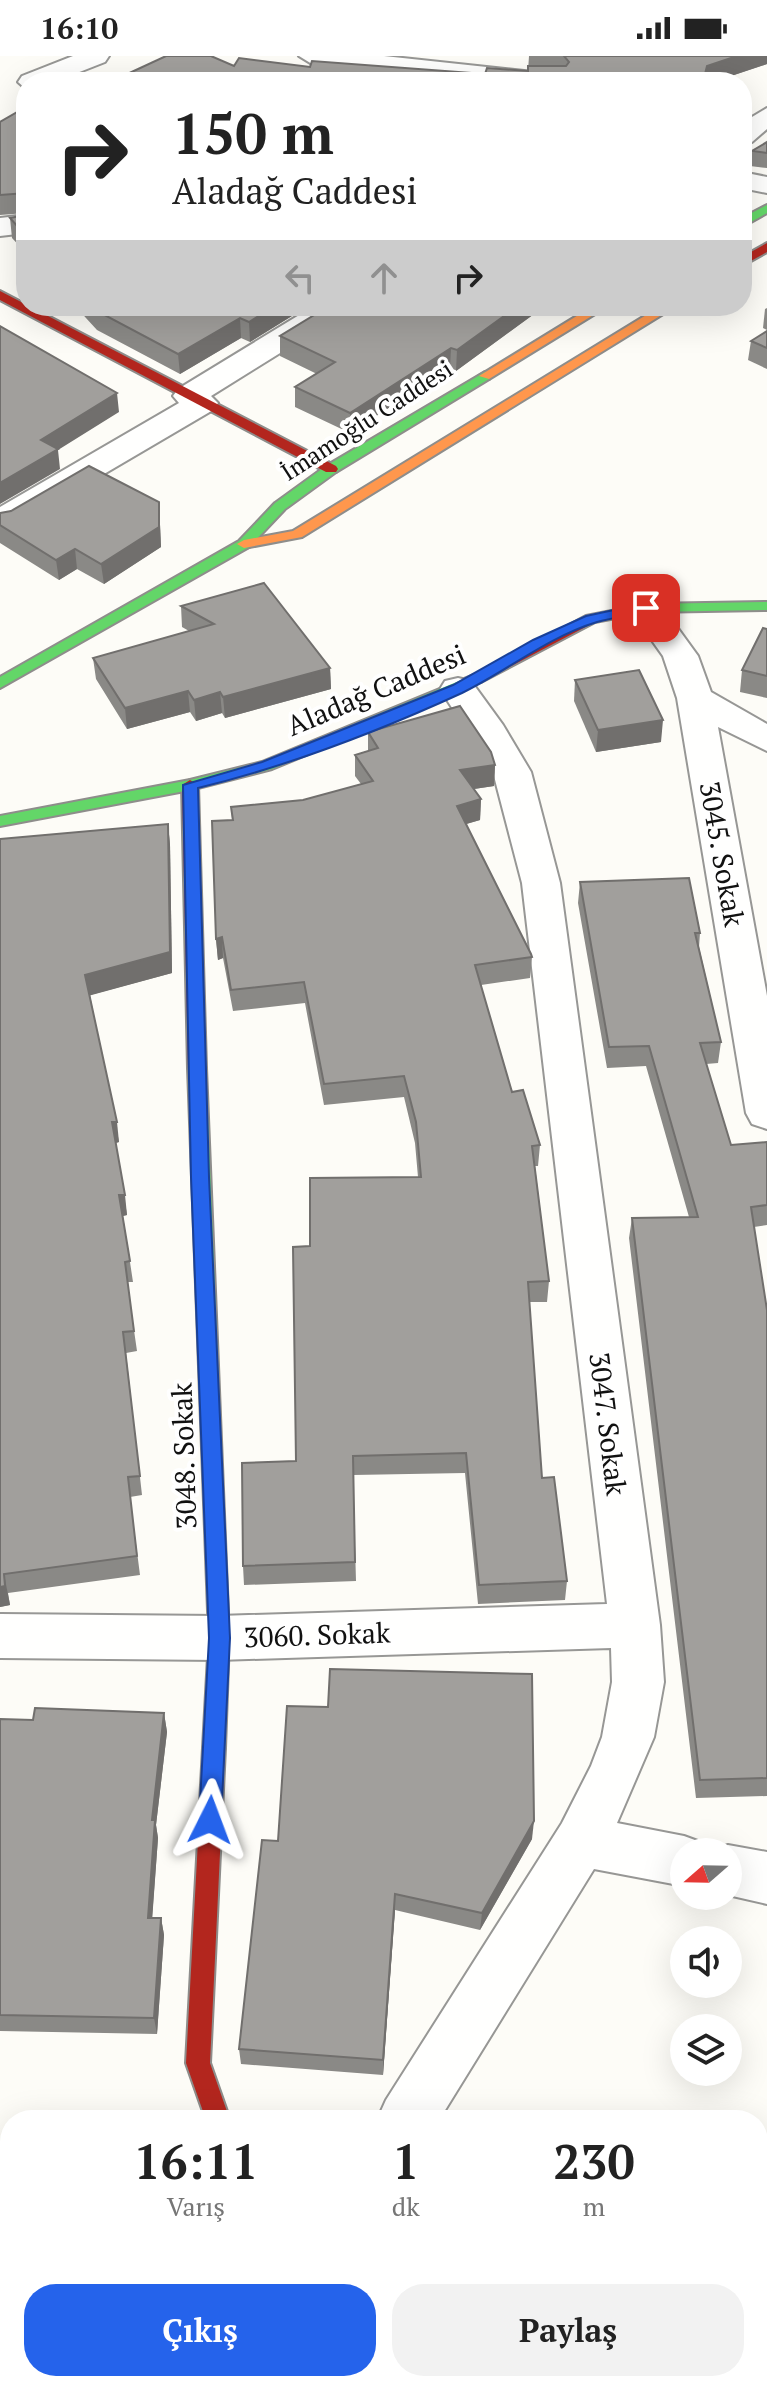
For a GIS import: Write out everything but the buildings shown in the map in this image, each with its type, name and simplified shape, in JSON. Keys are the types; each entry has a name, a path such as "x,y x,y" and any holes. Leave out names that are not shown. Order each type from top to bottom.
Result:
{"main road":[{"path":"39,316 331,469"},
{"name":"İmamoğlu Caddesi","path":"0,683 244,544 280,506 331,469 585,316"},
{"path":"244,544 297,534 654,316"},
{"name":"Aladağ Caddesi","path":"0,821 190,785 267,766 458,689 538,644 591,619 646,608 766,605"},
{"name":"3048. Sokak","path":"190,785 199,1161 219,1638 198,2063 214,2110"}],"street":[{"path":"50,72 96,56"},
{"path":"312,56 492,66 514,72"},
{"path":"0,521 195,399 320,316"},
{"name":"3045. Sokak","path":"646,608 680,656 695,698 767,1113"},
{"name":"3047. Sokak","path":"412,2110 581,1841 615,1773 628,1737 638,1682 635,1625 541,883 512,772 490,733 458,689"},
{"path":"695,698 767,739"},
{"name":"3060. Sokak","path":"0,1636 219,1638 635,1625"},
{"path":"581,1841 670,1858"},
{"path":"742,1873 767,1878"}],"traffic: fast":[{"path":"752,217 767,208"},
{"path":"0,683 244,544 280,506 331,469 485,376"},
{"path":"647,608 767,606"},
{"path":"0,821 190,785 267,766 476,679"},
{"path":"197,1068 219,1638 214,1748"}],"traffic: slow":[{"path":"485,376 585,316"},
{"path":"244,544 297,534 654,316"}],"traffic: jam":[{"path":"752,256 767,247"},
{"path":"0,295 16,303"},
{"path":"40,316 331,469"},
{"path":"476,679 591,619 647,608"},
{"path":"190,785 197,1068"},
{"path":"214,1748 198,2063 214,2110"}],"route":[{"path":"210,1820 219,1638 200,1177 190,785 267,766 322,745 458,689 538,644 591,619 646,608"}]}
